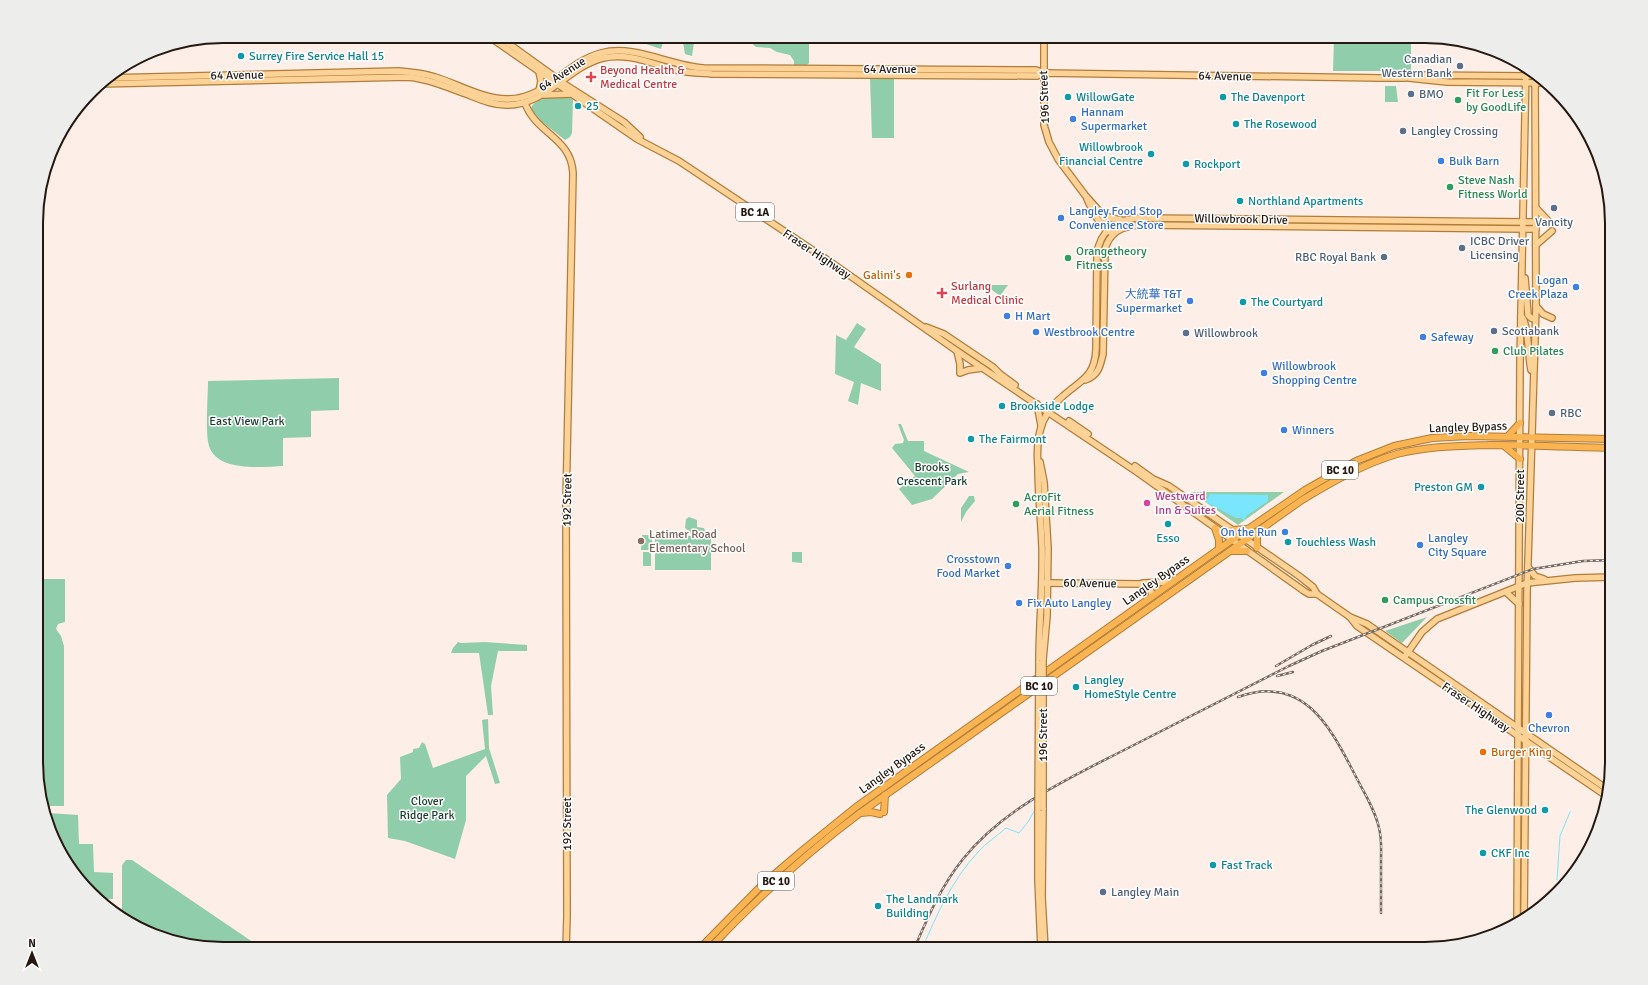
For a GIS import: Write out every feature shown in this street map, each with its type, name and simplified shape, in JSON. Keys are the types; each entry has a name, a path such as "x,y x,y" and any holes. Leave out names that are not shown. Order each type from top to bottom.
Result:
{"highway":[{"path":"1508,436 1520,423"},
{"name":"Langley Bypass","path":"707,942 763,884 835,824 1219,549 1305,490 1356,461 1394,446 1432,438 1520,436 1605,439"},
{"path":"1503,445 1520,459"},
{"name":"Langley Bypass","path":"715,942 770,886 811,851 885,794 1302,500 1319,490 1359,469 1383,459 1414,450 1433,447 1503,445 1605,448"},
{"path":"1215,528 1219,540 1219,549"},
{"path":"1231,530 1248,529"},
{"path":"1257,532 1257,548"},
{"path":"1230,551 1247,551"},
{"path":"860,813 882,813 885,794"}],"main road":[{"name":"Fraser Highway","path":"498,43 539,72 624,122 639,137 674,156 679,161"},
{"name":"Fraser Highway","path":"507,43 571,94 637,139 679,161 832,263 914,322 982,368 1037,404 1051,409"},
{"name":"196 Street","path":"1044,43 1044,125 1049,142 1058,159 1085,195 1101,213 1108,229"},
{"name":"64 Avenue","path":"108,84 408,77 439,84 492,103 507,105 525,103 544,95 584,59 605,51 631,51 690,67 1036,70 1044,73 1405,78 1447,82 1538,83"},
{"name":"64 Avenue","path":"116,78 399,71 424,74 439,78 499,99 515,99 539,91 587,64 602,58 622,56 677,70 712,74 1037,76 1044,73"},
{"path":"640,60 644,58 653,60 656,58"},
{"path":"677,70 690,67"},
{"path":"973,75 980,72 982,69"},
{"path":"539,72 541,81 539,91"},
{"path":"221,81 229,75"},
{"path":"408,77 415,75 436,80 439,78"},
{"name":"64 Avenue","path":"1405,78 1418,75 1529,76"},
{"name":"200 Street","path":"1517,917 1521,316 1526,76"},
{"name":"200 Street","path":"1524,913 1527,583 1530,446 1536,319 1535,83"},
{"path":"544,95 571,94"},
{"name":"192 Street","path":"525,103 531,117 537,124 564,146 571,160 573,173 566,503 566,942"},
{"name":"196 Street","path":"1085,195 1094,214 1108,229"},
{"path":"1536,208 1551,224"},
{"path":"1101,213 1111,218 1123,220"},
{"name":"Willowbrook Drive","path":"1108,229 1123,220 1146,218 1536,222"},
{"name":"Willowbrook Drive","path":"1113,234 1126,226 1139,225 1536,229"},
{"path":"1051,409 1062,396 1083,381 1095,376 1102,359 1104,254 1108,241 1113,234 1108,229 1100,241 1097,254 1095,359 1092,369 1083,381"},
{"path":"1536,245 1552,231"},
{"path":"1523,263 1528,315 1531,318 1536,319"},
{"path":"1536,306 1543,314 1552,318"},
{"path":"1521,316 1526,323 1529,360 1533,376"},
{"name":"Fraser Highway","path":"914,322 944,334 993,367 1000,374 1051,409 1098,445 1232,541 1304,591 1309,594 1317,594"},
{"path":"957,351 960,364 960,373 982,368"},
{"path":"1037,404 1041,425"},
{"name":"196 Street","path":"1044,583 1038,494 1037,450 1041,425 1051,409"},
{"name":"196 Street","path":"1037,450 1044,482 1047,542 1041,661 1038,884 1041,942"},
{"name":"Fraser Highway","path":"1115,457 1127,461 1153,478 1169,486 1310,584 1317,594 1350,617 1357,626 1602,793"},
{"path":"1038,476 1044,482"},
{"path":"1038,494 1044,503"},
{"path":"1528,567 1535,576 1548,580"},
{"path":"1404,658 1427,626 1437,619 1527,583 1548,580 1605,577"},
{"name":"60 Avenue","path":"1044,583 1138,584 1168,582 1176,579"},
{"path":"1138,584 1150,587 1152,596"},
{"path":"1506,592 1520,604"},
{"name":"Fraser Highway","path":"1350,617 1360,620 1408,652 1603,786"},
{"path":"1399,646 1414,644"},
{"path":"1525,756 1537,749"},
{"name":"196 Street","path":"1040,810 1045,942"},
{"name":"192 Street","path":"567,916 569,942"}],"green space":[{"path":"643,43 663,43 661,49"},
{"path":"683,43 694,43 692,56 685,54"},
{"path":"751,43 809,43 809,63 806,66 794,66 794,61 790,55 777,52 770,48 756,47"},
{"path":"1334,43 1411,43 1411,71 1333,71"},
{"path":"870,78 894,78 894,138 872,138"},
{"path":"1385,86 1396,86 1398,102 1385,102"},
{"path":"567,96 573,99 572,133 570,137 565,140 532,114 531,108 537,101 542,99"},
{"path":"985,285 1008,285 1000,296 992,290 985,290"},
{"path":"857,323 866,329 854,347 881,364 881,391 861,383 858,405 848,401 854,382 835,374 836,335 846,340"},
{"name":"East View Park","path":"339,378 339,410 311,411 311,437 283,438 283,466 252,467 230,464 221,460 214,454 209,446 207,432 208,381"},
{"name":"Brooks Crescent Park","path":"898,424 901,424 908,441 924,441 924,451 969,472 958,474 932,499 912,505 899,489 915,476 892,448 895,444 903,443 904,440"},
{"path":"1191,492 1284,492 1238,525"},
{"path":"969,496 974,496 975,501 966,512 961,522 961,508"},
{"path":"689,517 697,520 697,527 704,528 705,531 703,534 692,534 685,528 686,519"},
{"path":"642,535 652,535 652,550 641,550"},
{"path":"655,536 711,536 711,570 655,570"},
{"path":"643,552 651,552 651,566 643,566"},
{"path":"792,552 802,552 802,563 792,562"},
{"path":"43,579 65,579 65,622 58,624 56,629 61,636 64,646 64,806 48,806 43,774"},
{"path":"1427,617 1402,643 1385,631"},
{"path":"458,642 527,645 527,651 498,651 491,686 493,715 488,715 479,653 451,653"},
{"name":"Clover Ridge Park","path":"488,719 489,748 500,783 495,784 486,756 466,776 466,820 455,859 405,841 388,838 387,795 401,779 400,757 413,752 413,749 419,748 422,742 425,744 433,768 485,749 482,720"},
{"path":"51,813 78,815 79,844 93,844 94,872 113,873 113,899 106,899 80,872 67,852"},
{"path":"126,860 132,860 253,942 211,942 188,939 154,928 133,918 122,911 122,865"}],"water":[{"path":"1210,494 1268,495 1268,501 1246,516 1245,521 1241,518 1236,518 1206,502"}],"waterway":[{"path":"925,942 933,923 960,874 978,852 1006,828 1019,833 1028,822 1036,808"},
{"path":"1557,880 1560,836 1570,812"}],"railway":[{"path":"917,942 948,880 955,869 980,840 1019,808 1062,782 1289,666 1322,651 1533,569 1583,561 1605,560"},
{"path":"1276,666 1331,636"},
{"path":"1277,676 1293,672"},
{"path":"1238,697 1260,692 1280,692 1296,698 1311,708 1323,721 1334,737 1375,814 1380,832 1381,913"}],"place":[{"name":"Surrey Fire Service Hall 15","path":"241,56"},
{"name":"Canadian Western Bank","path":"1460,66"},
{"name":"Beyond Health & Medical Centre","path":"591,77"},
{"name":"BMO","path":"1411,94"},
{"name":"WillowGate","path":"1068,97"},
{"name":"The Davenport","path":"1223,97"},
{"name":"Fit For Less by GoodLife","path":"1458,100"},
{"name":"25","path":"578,106"},
{"name":"Hannam Supermarket","path":"1073,119"},
{"name":"The Rosewood","path":"1236,124"},
{"name":"Langley Crossing","path":"1403,131"},
{"name":"Willowbrook Financial Centre","path":"1151,154"},
{"name":"Bulk Barn","path":"1441,161"},
{"name":"Rockport","path":"1186,164"},
{"name":"Steve Nash Fitness World","path":"1450,187"},
{"name":"Northland Apartments","path":"1240,201"},
{"name":"Vancity","path":"1554,208"},
{"name":"Langley Food Stop Convenience Store","path":"1061,218"},
{"name":"ICBC Driver Licensing","path":"1462,248"},
{"name":"RBC Royal Bank","path":"1384,257"},
{"name":"Orangetheory Fitness","path":"1068,258"},
{"name":"Galini's","path":"909,275"},
{"name":"Logan Creek Plaza","path":"1576,287"},
{"name":"Surlang Medical Clinic","path":"942,293"},
{"name":"大統華 T&T Supermarket","path":"1190,301"},
{"name":"The Courtyard","path":"1243,302"},
{"name":"H Mart","path":"1007,316"},
{"name":"Scotiabank","path":"1494,331"},
{"name":"Westbrook Centre","path":"1036,332"},
{"name":"Willowbrook","path":"1186,333"},
{"name":"Safeway","path":"1423,337"},
{"name":"Club Pilates","path":"1495,351"},
{"name":"Willowbrook Shopping Centre","path":"1264,373"},
{"name":"Brookside Lodge","path":"1002,406"},
{"name":"RBC","path":"1552,413"},
{"name":"Winners","path":"1284,430"},
{"name":"The Fairmont","path":"971,439"},
{"name":"Preston GM","path":"1481,487"},
{"name":"Westward Inn & Suites","path":"1147,503"},
{"name":"AcroFit Aerial Fitness","path":"1016,504"},
{"name":"Esso","path":"1168,524"},
{"name":"On the Run","path":"1285,532"},
{"name":"Latimer Road Elementary School","path":"641,541"},
{"name":"Touchless Wash","path":"1288,542"},
{"name":"Langley City Square","path":"1420,545"},
{"name":"Crosstown Food Market","path":"1008,566"},
{"name":"Campus Crossfit","path":"1385,600"},
{"name":"Fix Auto Langley","path":"1019,603"},
{"name":"Langley HomeStyle Centre","path":"1076,687"},
{"name":"Chevron","path":"1549,715"},
{"name":"Burger King","path":"1483,752"},
{"name":"The Glenwood","path":"1545,810"},
{"name":"CKF Inc","path":"1483,853"},
{"name":"Fast Track","path":"1213,865"},
{"name":"Langley Main","path":"1103,892"},
{"name":"The Landmark Building","path":"878,906"}]}
